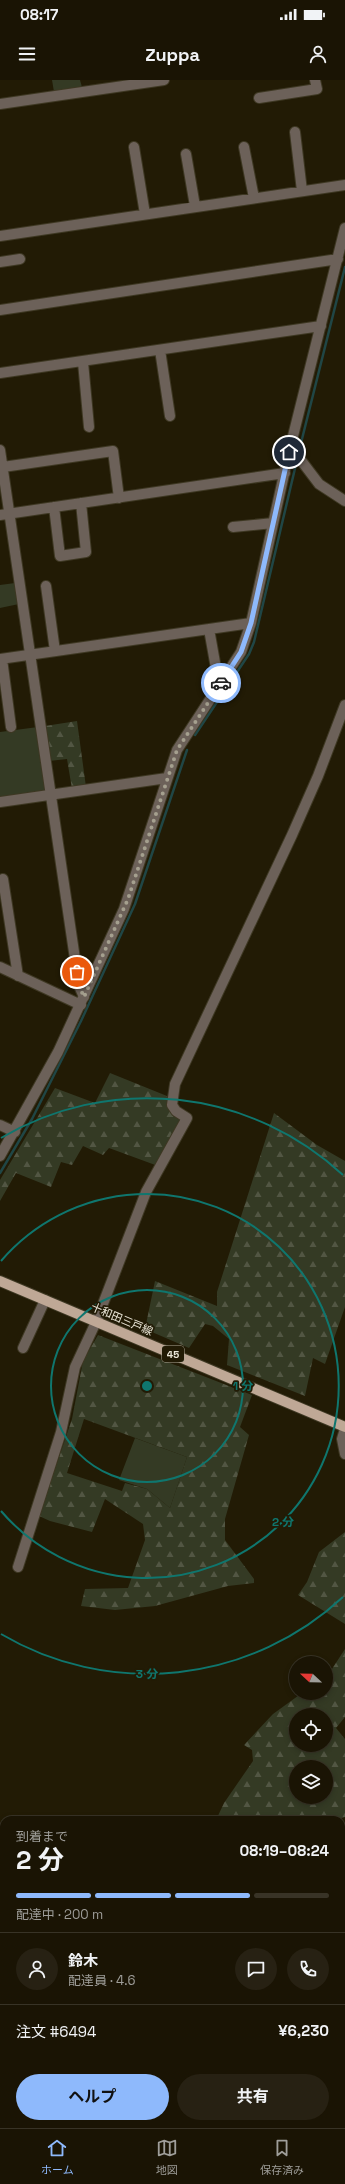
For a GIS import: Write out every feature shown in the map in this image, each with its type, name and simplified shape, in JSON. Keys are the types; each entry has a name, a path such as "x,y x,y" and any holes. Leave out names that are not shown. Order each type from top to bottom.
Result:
{"main road":[{"name":"十和田三戸線","path":"0,1281 345,1428"}],"street":[{"path":"0,104 109,84 164,80"},
{"path":"259,98 317,89 316,80"},
{"path":"295,132 302,191"},
{"path":"134,147 145,214"},
{"path":"244,147 254,198"},
{"path":"186,154 195,206"},
{"path":"0,236 345,185"},
{"path":"0,1156 15,1132 58,1052 83,1001 127,903 167,778 183,739 241,652 251,623 285,473 295,456 321,326 341,253 345,228"},
{"path":"0,310 341,253"},
{"path":"0,262 20,259"},
{"path":"0,373 321,326"},
{"path":"160,350 170,416"},
{"path":"83,362 89,427"},
{"path":"0,450 3,467 5,514 30,655 52,795 79,986 83,1001"},
{"path":"3,467 113,451 119,498"},
{"path":"295,456 318,484 345,501"},
{"path":"5,514 285,473"},
{"path":"54,507 60,556 86,552 81,503"},
{"path":"233,527 273,522"},
{"path":"46,586 55,651"},
{"path":"11,727 1,659 251,623"},
{"path":"209,629 219,685"},
{"path":"18,1567 61,1432 75,1367 96,1322 146,1192 187,1118 176,1111 172,1105 172,1095 175,1084 292,836 318,776 345,706"},
{"path":"0,802 167,778"},
{"path":"3,879 18,976"},
{"path":"0,968 83,1001"},
{"path":"0,1125 15,1132"},
{"path":"23,1348 45,1300"},
{"path":"345,1428 342,1439 345,1454"}],"green space":[{"path":"52,80 80,80 82,87 54,92"},
{"path":"15,583 19,604 0,608 0,585"},
{"path":"77,721 86,787 72,789 67,759 49,761 45,726"},
{"path":"38,727 47,791 0,798 0,732"},
{"path":"110,1073 167,1096 169,1110 183,1118 158,1166 109,1148 103,1155 83,1146 72,1165 61,1162 51,1187 16,1173 0,1201 0,1180 55,1088 95,1103"},
{"path":"274,1113 317,1145 345,1161 345,1307 325,1364 313,1358 305,1396 227,1365 229,1339 213,1326 205,1324 189,1348 145,1329 155,1281 217,1306 217,1292"},
{"path":"98,1335 252,1395 240,1427 249,1435 225,1519 225,1540 254,1579 254,1583 228,1586 155,1606 115,1610 81,1606 85,1589 128,1588 145,1540 143,1524 105,1499 92,1532 50,1521 39,1516 72,1419 83,1361","holes":["84,1419 187,1457 170,1508 147,1489 125,1483 122,1491 67,1473"]},
{"path":"135,1438 187,1457 170,1508 147,1489 119,1480"},
{"path":"345,1532 345,1624 298,1595 307,1582 319,1552"},
{"path":"345,1649 345,1717 336,1728 345,1739 345,1816 218,1816 224,1803 253,1761 252,1750 244,1745 273,1714 292,1700 333,1700 333,1667"}],"waterway":[{"path":"298,455 345,267"},
{"path":"195,735 249,654 254,642 297,460"},
{"path":"0,1173 32,1119 81,1021 135,904 187,750"}],"way so far":[{"path":"77,972 79,986 84,997 124,909 136,878 177,750 207,702 221,683"}],"route":[{"path":"221,683 241,652 251,623 289,452"}]}
